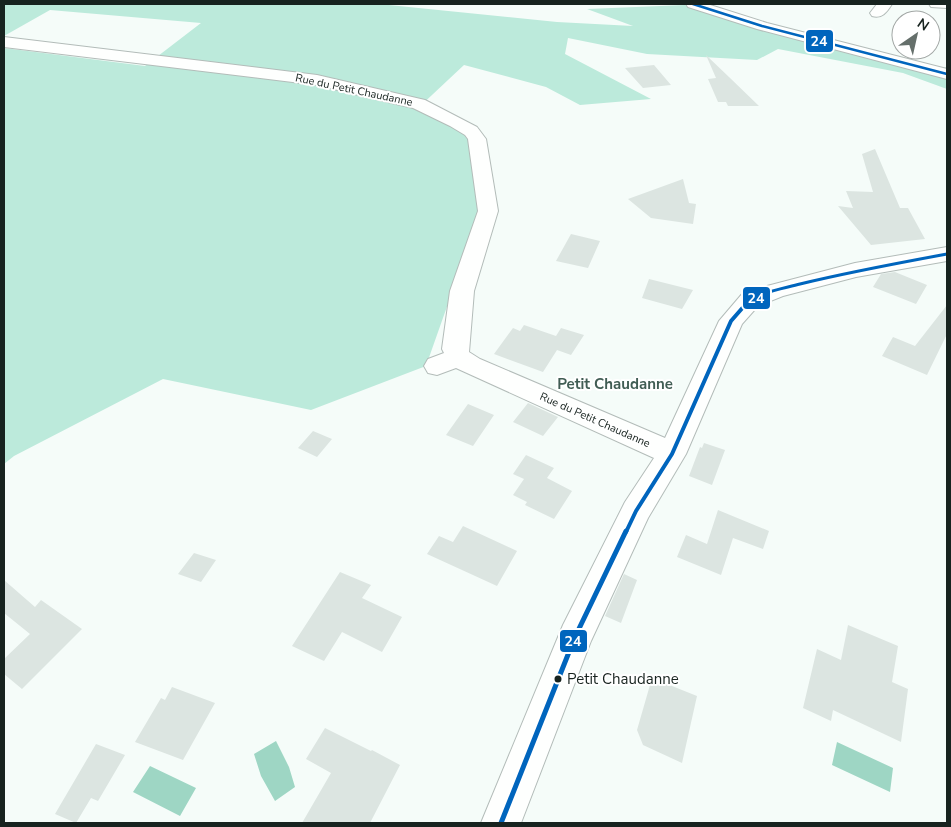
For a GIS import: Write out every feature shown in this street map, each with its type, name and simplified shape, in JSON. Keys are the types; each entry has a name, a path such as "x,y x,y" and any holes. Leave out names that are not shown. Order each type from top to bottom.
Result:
{"street":[{"path":"693,4 762,26 947,74"},
{"path":"936,4 947,4"},
{"name":"Rue du Petit Chaudanne","path":"4,42 317,80 419,104 471,131 477,140 488,210 462,291 455,350 448,362 471,366 672,454"},
{"path":"501,823 575,636 636,511 672,454 731,321 750,300 775,290 855,270 947,254"}],"shaded area":[{"path":"4,4 379,4 557,22 633,26 587,9 685,5 784,35 927,72 947,67 947,89 903,73 778,49 757,60 647,54 568,38 565,54 651,99 580,105 546,87 464,65 416,110 470,135 479,216 426,366 311,410 163,379 14,456 4,464 4,48 145,66 201,23 50,10 4,36"},
{"path":"276,741 289,767 295,787 275,801 261,776 254,754"},
{"path":"837,742 893,768 890,792 832,765"},
{"path":"150,766 196,788 180,816 133,792"}],"building":[{"path":"706,55 759,106 728,106 726,102 718,102 708,79 716,78"},
{"path":"654,65 671,85 643,88 625,68"},
{"path":"875,149 900,208 908,208 925,239 871,245 838,206 853,208 846,191 873,192 862,154"},
{"path":"683,179 689,203 696,204 693,224 651,218 628,199"},
{"path":"571,234 600,241 588,268 556,261"},
{"path":"895,272 927,285 916,304 873,287 881,274"},
{"path":"649,279 693,290 682,309 642,298"},
{"path":"947,305 947,334 927,375 882,356 893,337 915,346"},
{"path":"524,325 556,336 561,328 584,335 571,355 557,350 543,372 494,354 513,328 520,331"},
{"path":"528,403 558,417 543,436 513,422"},
{"path":"468,404 494,415 473,446 446,435"},
{"path":"313,431 332,439 317,457 298,448"},
{"path":"704,443 725,450 712,485 689,476 700,447 702,448"},
{"path":"526,455 554,468 547,478 572,491 554,519 525,505 527,502 513,495 524,479 513,474"},
{"path":"718,510 769,531 763,549 733,538 721,575 677,557 686,535 707,544"},
{"path":"463,526 517,551 497,586 427,554 439,536 453,542"},
{"path":"194,553 216,560 201,582 178,574"},
{"path":"340,572 371,585 362,598 402,617 382,652 342,632 324,661 292,646"},
{"path":"624,574 637,580 621,623 605,616"},
{"path":"4,580 35,607 41,600 82,629 22,689 4,674 4,659 30,634 4,613"},
{"path":"848,625 898,646 892,682 908,689 901,742 833,710 831,721 803,708 817,649 841,660"},
{"path":"652,678 697,696 682,763 643,745 637,730"},
{"path":"172,687 215,703 183,760 135,742 161,698 165,700"},
{"path":"325,728 400,765 370,823 302,823 331,773 306,759"},
{"path":"96,744 125,755 98,801 91,798 76,823 55,814"}],"transit line":[{"name":"24","path":"693,4 762,26 947,74"},
{"name":"24","path":"501,823 575,637 636,511 672,454 731,321 750,300 775,291 855,270 947,254"}],"place":[{"name":"Petit Chaudanne","path":"558,679"}],"district":[{"name":"Petit Chaudanne","path":"615,384"}]}
